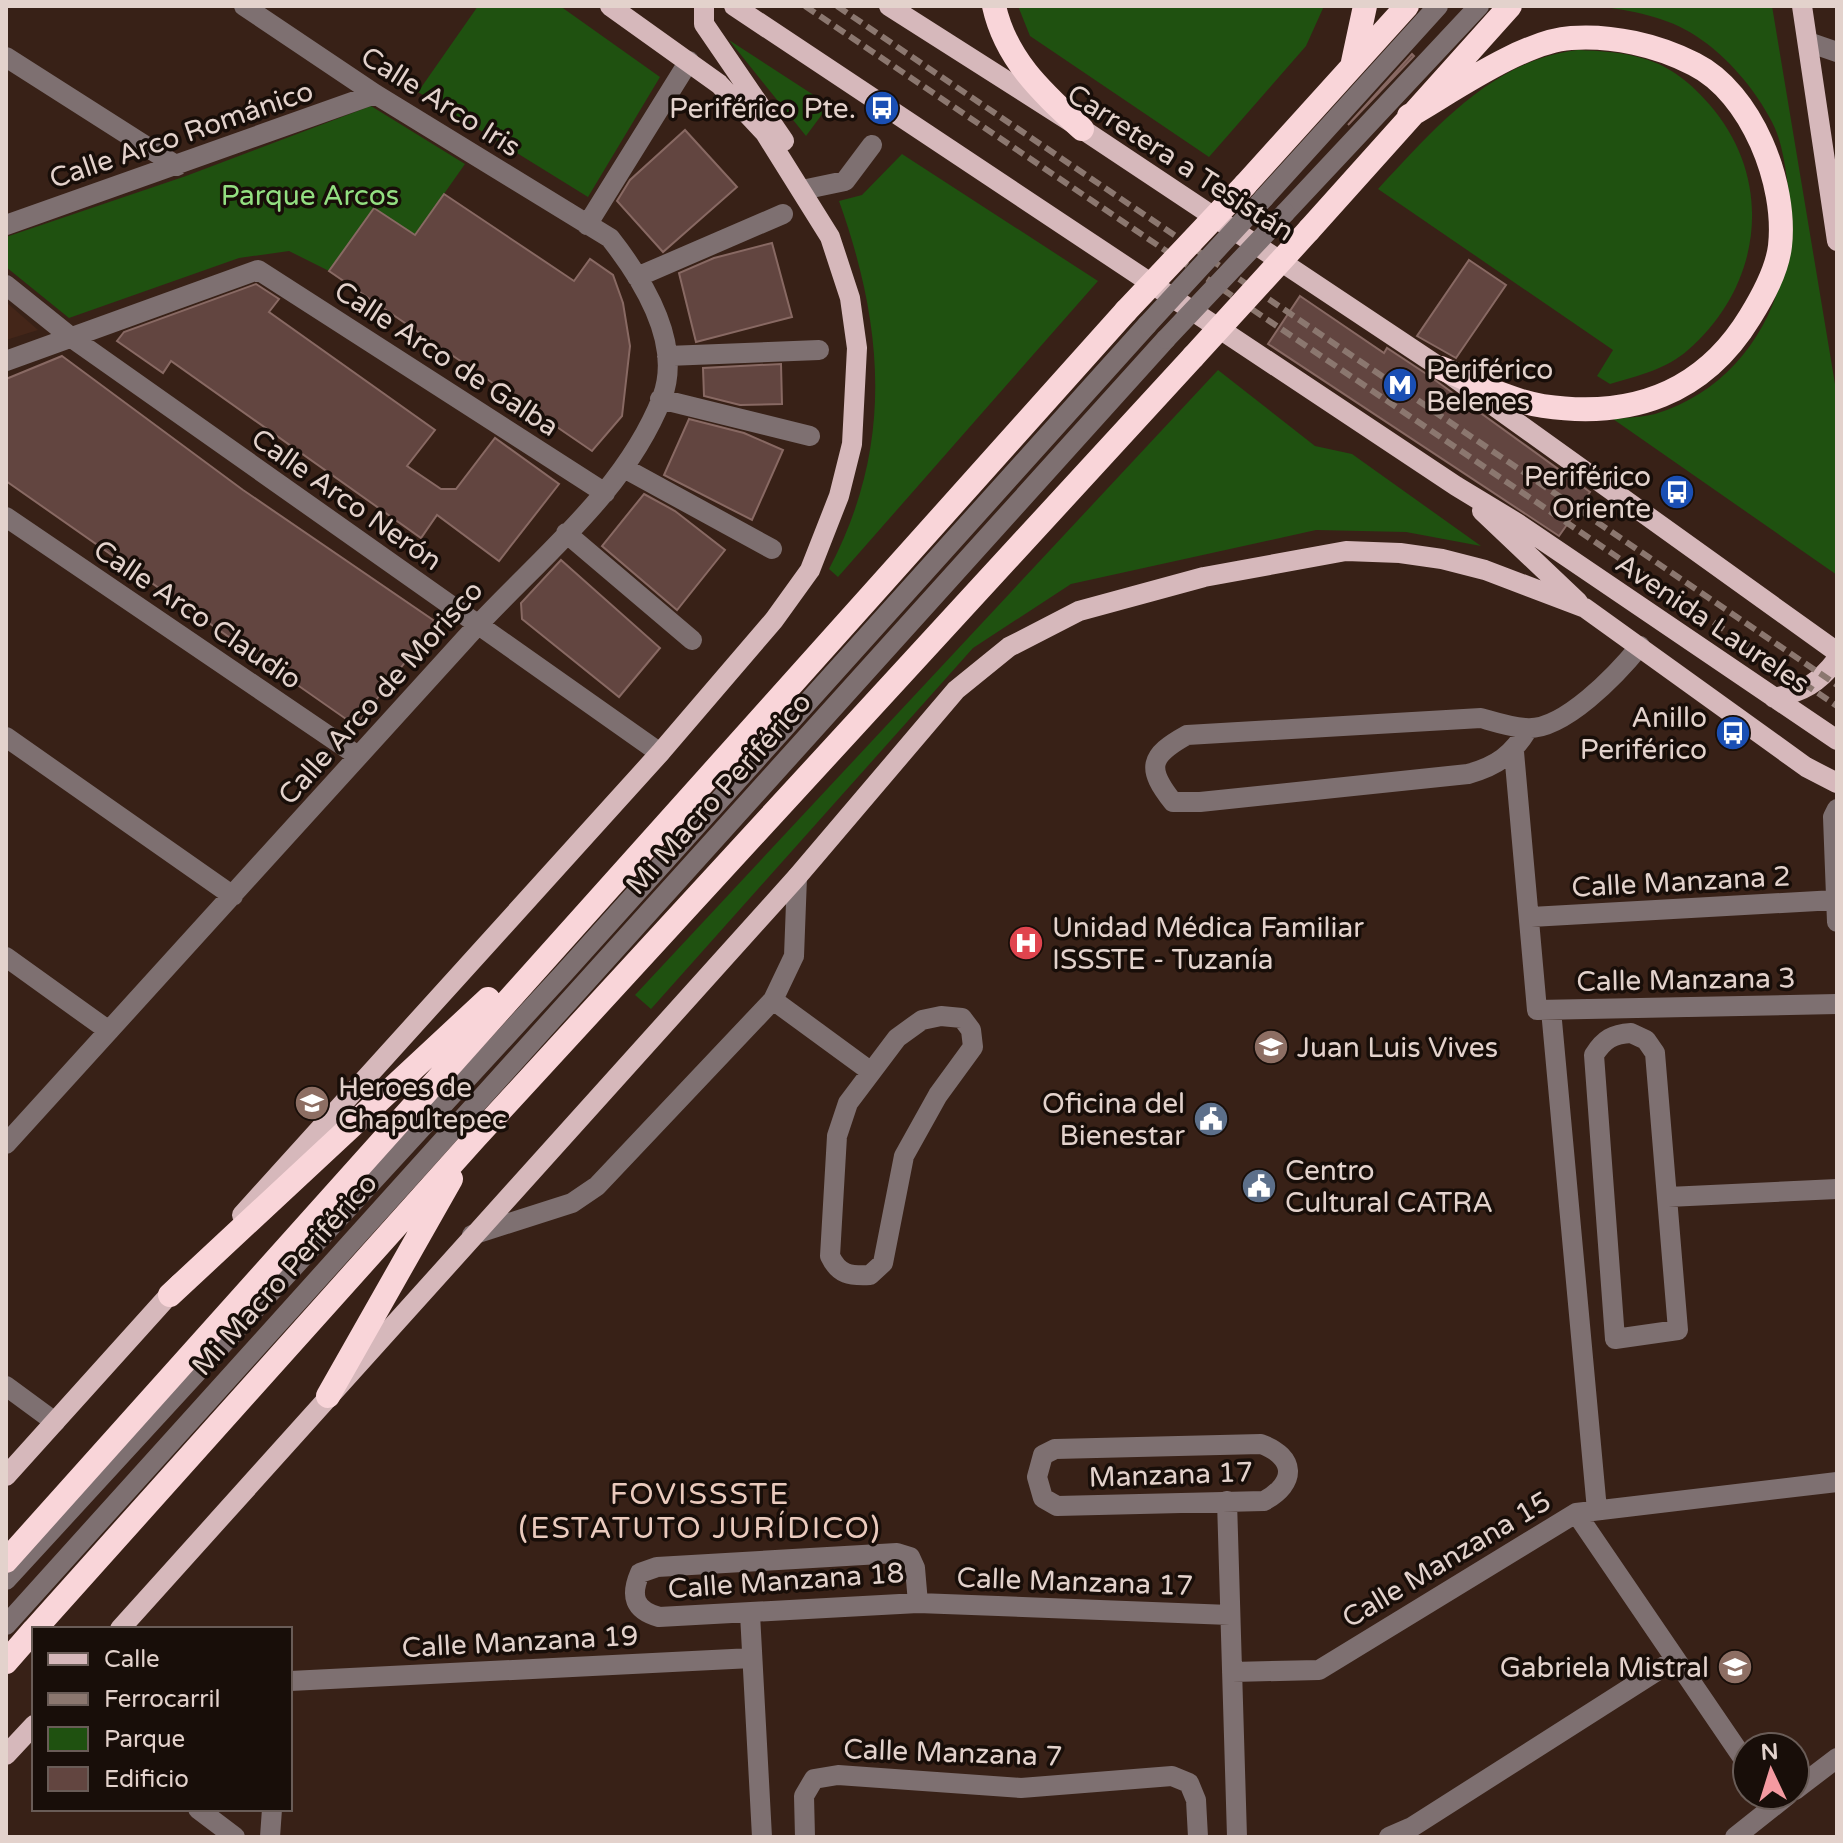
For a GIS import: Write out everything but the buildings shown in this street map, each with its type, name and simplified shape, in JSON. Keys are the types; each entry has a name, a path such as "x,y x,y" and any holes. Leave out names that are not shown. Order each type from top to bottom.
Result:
{"highway":[{"path":"994,6 1005,40 1029,80 1082,129"},
{"path":"1353,64 1365,6"},
{"path":"6,1561 1126,311 1254,192 1353,64 1407,6"},
{"path":"38,1627 475,1138 1193,357 1510,6"},
{"path":"1409,116 1514,56 1569,38 1633,41 1696,64 1740,103 1765,149 1780,198 1780,247 1766,292 1732,347 1697,379 1637,406 1582,410 1539,406 1441,368"},
{"path":"170,1295 596,899"},
{"path":"328,1396 475,1138"},
{"path":"6,1662 32,1633"}],"main road":[{"path":"6,1476 660,753 774,620 810,570 839,496 852,444 857,397 857,348 850,298 830,237 790,169 719,84 610,6"},
{"path":"704,6 704,24 783,137 790,169"},
{"name":"Avenida Laureles","path":"734,6 1456,486 1517,523 1837,740"},
{"name":"Carretera a Tesistán","path":"889,6 1082,129 1441,368"},
{"path":"1802,6 1832,167 1837,241"},
{"name":"Avenida Laureles","path":"1441,368 1837,652"},
{"path":"1456,486 1585,608 1806,767 1837,783"},
{"path":"122,1627 797,877 956,690 1009,647 1079,611 1204,577 1346,551 1400,553 1485,570 1585,608"},
{"path":"1774,698 1799,693 1821,680 1837,659"},
{"path":"6,1755 32,1727"}],"street":[{"name":"Calle Arco Iris","path":"244,6 375,94 610,238"},
{"name":"Mi Macro Periférico","path":"6,1580 564,973 1147,325 1254,192 1438,6"},
{"name":"Mi Macro Periférico","path":"6,1625 1166,339 1479,6"},
{"path":"1808,42 1837,52"},
{"path":"6,57 177,166"},
{"path":"587,225 689,61"},
{"name":"Calle Arco Románico","path":"6,225 375,94"},
{"path":"802,190 845,181 872,145"},
{"path":"637,277 783,214"},
{"name":"Calle Arco de Morisco","path":"6,1144 477,625 605,493 641,444 660,399 667,356 656,310 610,238"},
{"name":"Calle Arco de Galba","path":"72,338 258,270 605,493"},
{"name":"Calle Arco Nerón","path":"6,285 72,338 660,753"},
{"path":"6,361 72,338"},
{"path":"667,356 819,350"},
{"path":"660,399 810,436"},
{"path":"624,468 772,549"},
{"name":"Calle Arco Claudio","path":"6,517 358,756"},
{"path":"566,533 692,640"},
{"path":"1528,729 1514,752 1492,767 1468,774 1200,802 1173,802 1157,782 1156,763 1163,748 1187,735 1481,718 1528,729 1556,719 1594,697 1640,646"},
{"path":"6,737 233,896"},
{"path":"1514,752 1597,1510"},
{"path":"1837,809 1833,817 1837,922"},
{"path":"472,1235 572,1203 597,1186 773,1000 794,956 797,877"},
{"name":"Calle Manzana 2","path":"1531,917 1835,900"},
{"path":"6,957 109,1031"},
{"path":"773,1000 870,1071"},
{"name":"Calle Manzana 3","path":"1544,1010 1837,1004"},
{"path":"941,1016 962,1018 971,1030 973,1047 938,1095 904,1156 883,1263 870,1275 850,1276 836,1269 830,1256 837,1136 848,1103 870,1071 897,1038 922,1020 941,1016"},
{"path":"1631,1033 1646,1040 1655,1053 1668,1197 1678,1330 1615,1339 1594,1055 1602,1042 1616,1034 1631,1033"},
{"path":"1668,1197 1837,1189"},
{"path":"6,1386 55,1422"},
{"name":"Manzana 17","path":"1261,1444 1276,1449 1287,1461 1288,1477 1279,1493 1264,1501 1227,1501 1057,1506 1043,1498 1037,1477 1043,1455 1055,1449 1261,1444"},
{"name":"Calle Manzana 15","path":"1232,1672 1319,1670 1576,1513 1837,1482"},
{"path":"1227,1501 1237,1837"},
{"path":"1576,1513 1731,1741"},
{"name":"Calle Manzana 18","path":"897,1553 910,1557 915,1568 918,1603 659,1617 644,1613 635,1604 634,1588 640,1573 657,1567 897,1553"},
{"name":"Calle Manzana 17","path":"918,1603 1230,1615"},
{"path":"750,1614 762,1837"},
{"name":"Calle Manzana 19","path":"292,1681 752,1658"},
{"path":"1389,1837 1412,1827 1674,1660"},
{"path":"1811,1778 1837,1758"},
{"name":"Calle Manzana 7","path":"805,1837 804,1796 814,1779 838,1775 1021,1788 1172,1776 1189,1783 1193,1791 1198,1837"},
{"path":"201,1811 235,1837"},
{"path":"270,1837 272,1811"},
{"path":"1735,1837 1763,1811"}],"shaded area":[{"path":"6,302 38,330 6,340"}],"green space":[{"path":"478,6 560,6 660,77 588,197 418,92"},
{"path":"1018,6 1324,6 1306,46 1209,157 1030,36"},
{"path":"1597,6 1772,6 1837,396 1837,575 1613,419 1655,414 1690,400 1719,379 1744,354 1763,325 1777,292 1786,258 1790,222 1788,186 1778,137 1765,110 1739,74 1719,53 1685,29 1648,15"},
{"path":"729,40 829,105 806,136"},
{"path":"1578,50 1620,53 1645,59 1672,71 1688,83 1709,104 1730,133 1744,165 1751,198 1751,231 1745,263 1732,295 1713,324 1680,357 1651,371 1610,384 1597,376 1613,350 1378,189 1443,121 1492,83 1547,56"},
{"name":"Parque Arcos","path":"371,106 465,164 415,235 374,208 329,271 289,251 239,258 69,318 6,267 6,237 186,176"},
{"path":"902,154 1098,281 838,577 829,569 850,523 864,477 873,432 875,386 873,340 866,294 839,201 862,195"},
{"path":"1218,370 1315,446 1352,454 1481,546 1406,532 1316,530 1071,584 973,648 651,1009 635,995"}],"railway":[{"path":"805,6 1837,706"},
{"path":"837,6 1837,685"}],"place":[{"name":"Periférico Pte.","path":"882,108"},
{"name":"Periférico Belenes","path":"1400,385"},
{"name":"Periférico Oriente","path":"1677,492"},
{"name":"Anillo Periférico","path":"1733,733"},
{"name":"Unidad Médica Familiar ISSSTE - Tuzanía","path":"1026,943"},
{"name":"Juan Luis Vives","path":"1271,1047"},
{"name":"Heroes de Chapultepec","path":"312,1103"},
{"name":"Oficina del Bienestar","path":"1211,1119"},
{"name":"Centro Cultural CATRA","path":"1259,1186"},
{"name":"Gabriela Mistral","path":"1735,1667"}],"district":[{"name":"FOVISSSTE (ESTATUTO JURÍDICO)","path":"700,1511"}]}
